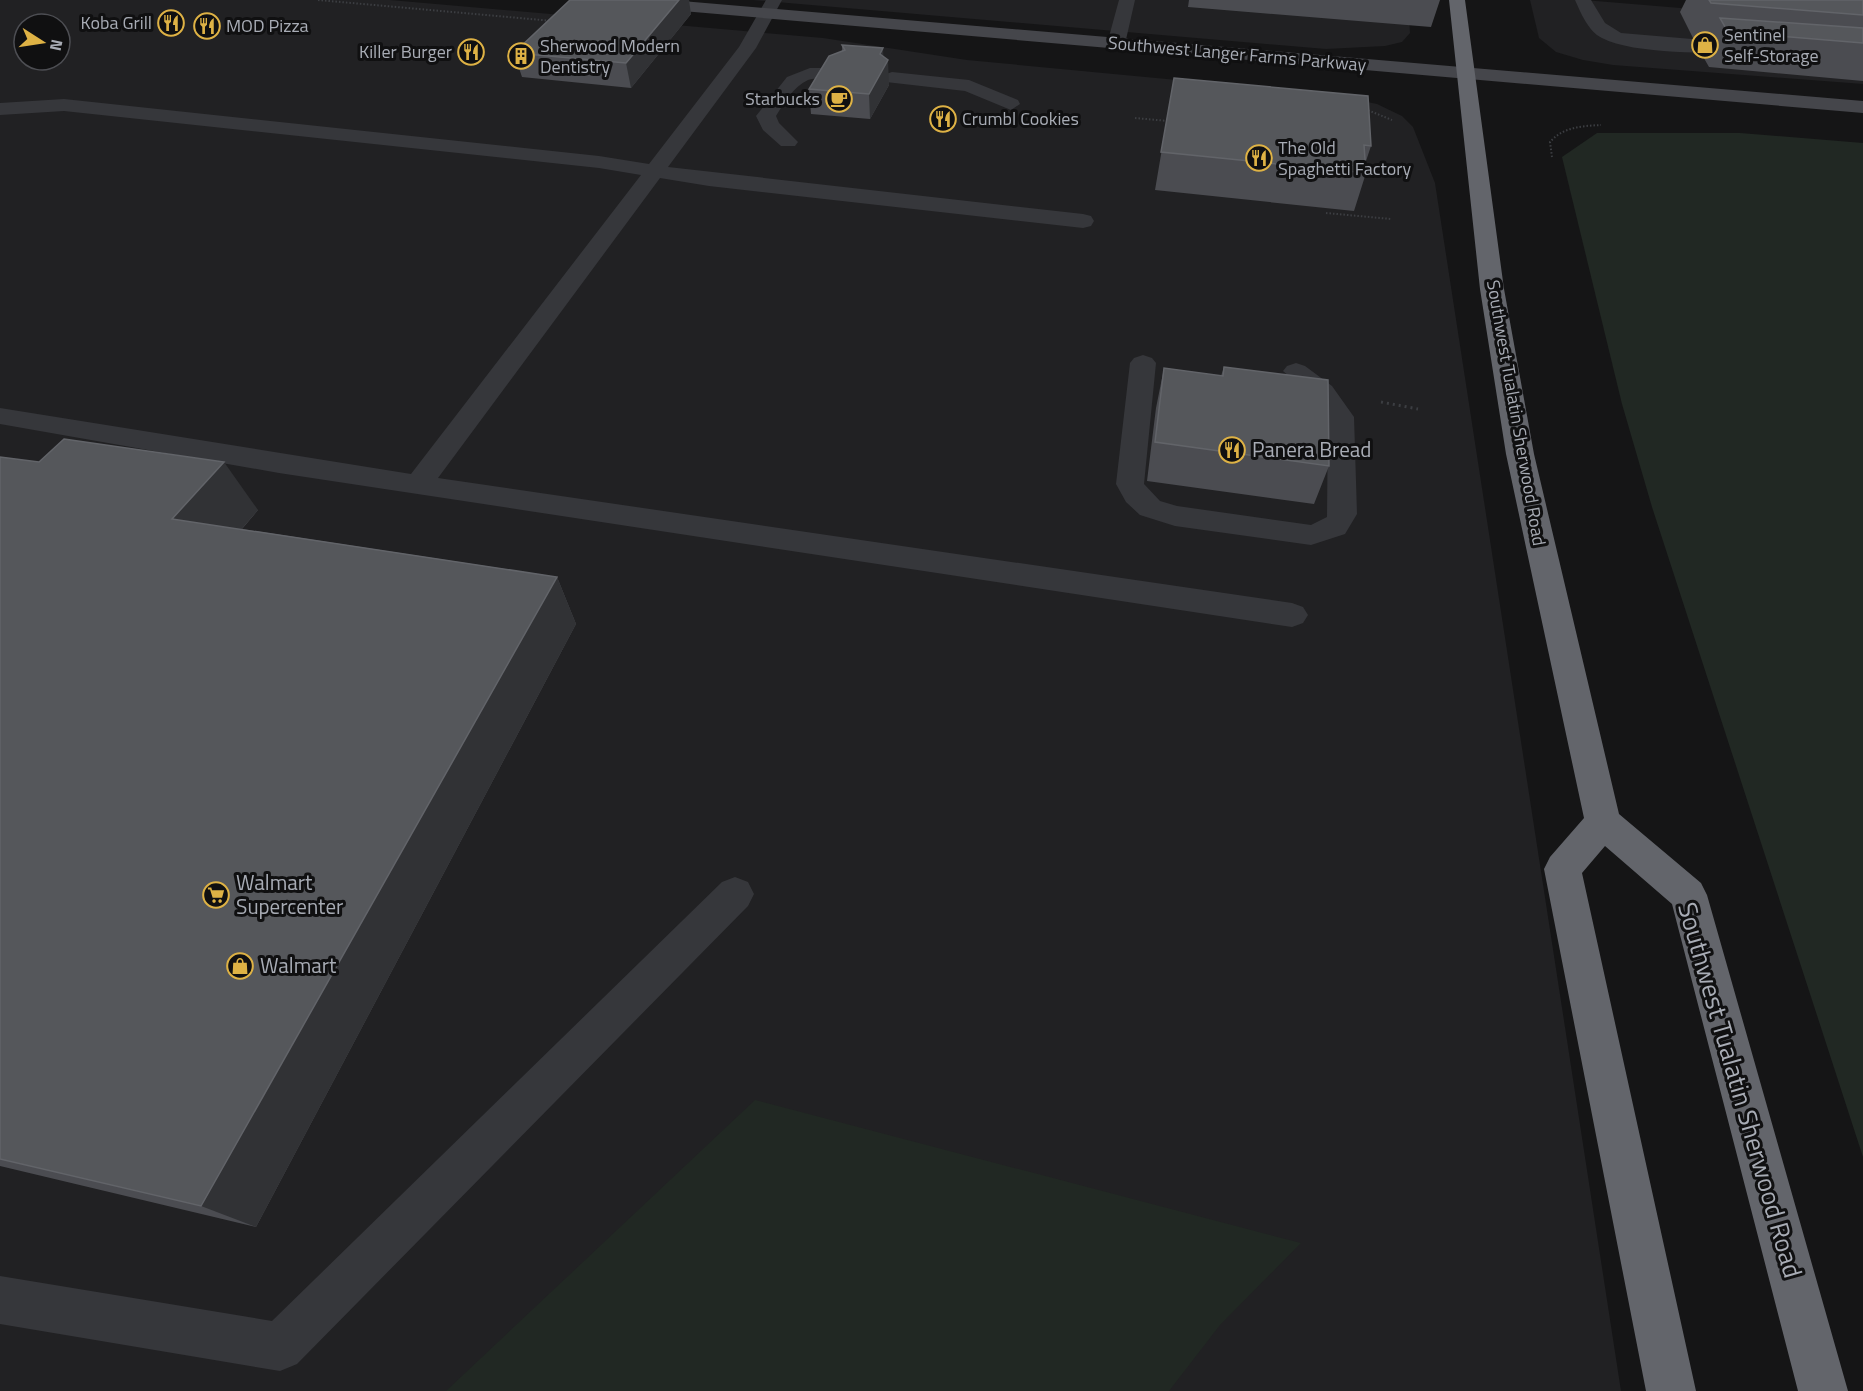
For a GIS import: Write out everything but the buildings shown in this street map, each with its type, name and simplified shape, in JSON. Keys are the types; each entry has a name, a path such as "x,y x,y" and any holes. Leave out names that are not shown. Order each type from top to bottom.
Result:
{"highway":[{"name":"Southwest Tualatin Sherwood Road","path":"1456,0 1492,289 1520,454 1603,822 1688,895 1823,1391"},
{"path":"1603,822 1563,869 1671,1391"}],"main road":[{"name":"Southwest Langer Farms Parkway","path":"612,0 771,7 1116,44 1863,107"}],"lane":[{"path":"1116,44 1127,0"},
{"path":"1583,0 1596,25 1609,36 1637,41 1769,50"},
{"path":"419,484 747,48 771,7"},
{"path":"788,142 770,126 766,116 787,84 796,77 836,73"},
{"path":"892,78 969,86 1011,104"},
{"path":"0,108 64,105 590,160 710,180 1083,220"},
{"path":"1143,363 1130,484 1136,495 1150,508 1175,516 1311,535 1329,532 1340,523 1343,514 1341,417 1323,392 1296,371"},
{"path":"0,416 279,464 1292,615"},
{"path":"0,1300 280,1347 735,894"}],"path":[{"path":"1135,118 1168,121"},
{"path":"1326,213 1391,219"},
{"path":"1385,403 1418,409"}],"shaded area":[{"path":"0,0 390,0 823,38 967,60 1334,95 1377,104 1402,116 1413,127 1435,183 1621,1391 0,1391"},
{"path":"753,0 1408,0 1410,33 1402,42 1385,46 1326,49"},
{"name":"Sentinel Self-Storage","path":"1530,0 1584,0 1863,23 1863,84 1613,65 1583,60 1556,52 1539,38"},
{"path":"1597,133 1740,133 1863,143 1863,1157 1652,507 1622,404 1562,157"},
{"path":"755,1100 1301,1243 1220,1325 1169,1391 446,1391"}],"place":[{"name":"Koba Grill","path":"171,23"},
{"name":"MOD Pizza","path":"207,26"},
{"name":"Sentinel Self-Storage","path":"1705,45"},
{"name":"Killer Burger","path":"471,52"},
{"name":"Sherwood Modern Dentistry","path":"521,56"},
{"name":"Starbucks","path":"839,99"},
{"name":"Crumbl Cookies","path":"943,119"},
{"name":"The Old Spaghetti Factory","path":"1259,158"},
{"name":"Panera Bread","path":"1232,450"},
{"name":"Walmart Supercenter","path":"216,895"},
{"name":"Walmart","path":"240,966"}]}
